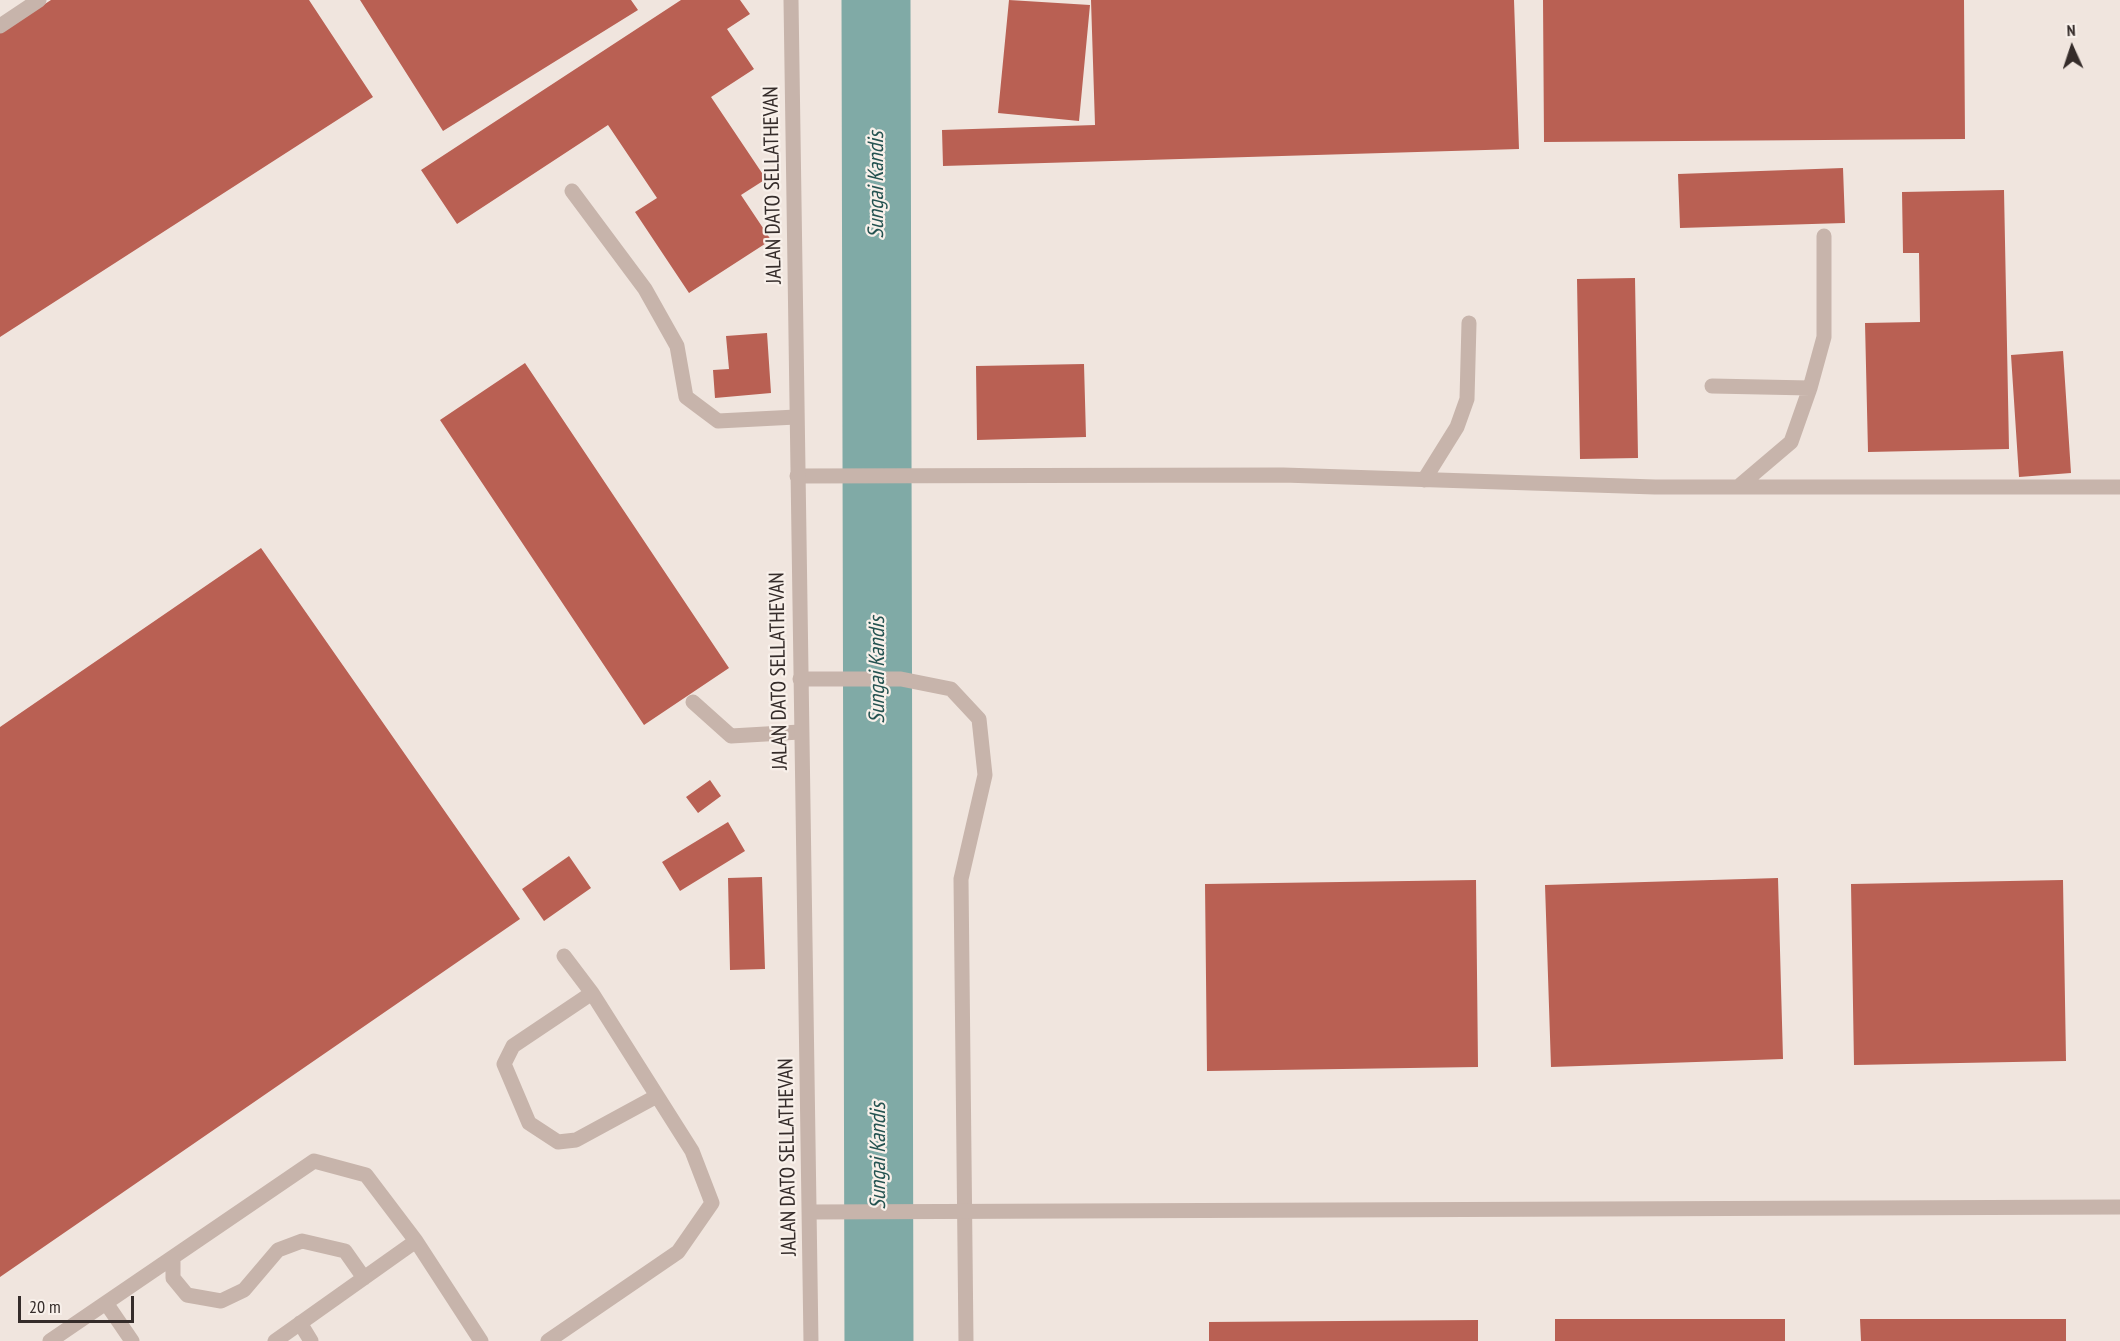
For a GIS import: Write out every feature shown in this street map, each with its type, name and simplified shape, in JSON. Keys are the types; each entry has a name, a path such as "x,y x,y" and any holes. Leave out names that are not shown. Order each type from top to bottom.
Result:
{"street":[{"path":"0,26 39,0"},
{"name":"JALAN DATO SELLATHEVAN","path":"791,0 800,732 812,1213 812,1341"},
{"path":"572,191 645,289 676,346 686,397 718,421 796,417"},
{"path":"1738,487 1791,442 1810,388 1824,337 1824,236"},
{"path":"1424,480 1457,427 1467,399 1469,323"},
{"path":"1713,386 1810,388"},
{"path":"797,476 1283,475 1738,487 2120,487"},
{"path":"800,679 892,679 951,689 979,719 985,775 961,879 966,1341"},
{"path":"693,702 731,735 800,732"},
{"path":"548,1341 678,1252 712,1203 692,1151 592,993 564,956"},
{"path":"592,993 513,1046 504,1064 529,1123 558,1142 576,1140 657,1096"},
{"path":"50,1341 314,1161 366,1175 416,1241 481,1341"},
{"path":"812,1213 2120,1207"},
{"path":"173,1257 173,1278 188,1295 220,1301 244,1290 278,1250 302,1241 345,1251 364,1278"},
{"path":"274,1341 416,1241"},
{"path":"106,1303 132,1341"},
{"path":"300,1323 311,1341"}],"building":[{"path":"51,0 309,0 373,97 0,337 0,33"},
{"path":"360,0 631,0 638,10 443,131"},
{"path":"681,0 740,0 750,14 727,29 754,69 711,97 766,179 741,195 771,240 689,293 635,212 657,198 608,125 457,224 421,170"},
{"path":"1009,0 1090,5 1079,121 998,113"},
{"path":"1091,0 1514,0 1519,149 943,166 942,130 1095,125"},
{"path":"1543,0 1964,0 1965,139 1544,142"},
{"path":"1843,168 1845,223 1680,228 1678,174"},
{"path":"2004,190 2009,449 1868,452 1865,323 1920,322 1919,253 1903,253 1902,192"},
{"path":"1635,278 1638,458 1580,459 1577,279"},
{"path":"767,333 771,393 715,398 713,370 729,369 726,336"},
{"path":"2063,351 2071,473 2019,477 2011,355"},
{"path":"525,363 729,668 644,725 440,420"},
{"path":"1084,364 1086,437 977,440 976,366"},
{"path":"261,548 520,919 0,1277 0,727"},
{"path":"710,780 721,796 698,813 686,797"},
{"path":"728,822 745,851 680,891 662,862"},
{"path":"569,856 591,888 544,921 522,889"},
{"path":"762,877 765,969 730,970 728,878"},
{"path":"1778,878 1783,1059 1551,1067 1545,885"},
{"path":"1476,880 1478,1067 1207,1071 1205,884"},
{"path":"2063,880 2066,1061 1854,1065 1851,884"},
{"path":"1555,1319 1785,1319 1785,1341 1555,1341"},
{"path":"1860,1319 2066,1319 2066,1341 1861,1341"},
{"path":"1478,1320 1478,1341 1209,1341 1209,1322"}],"waterway":[{"name":"Sungai Kandis","path":"876,0 879,1341"}]}
